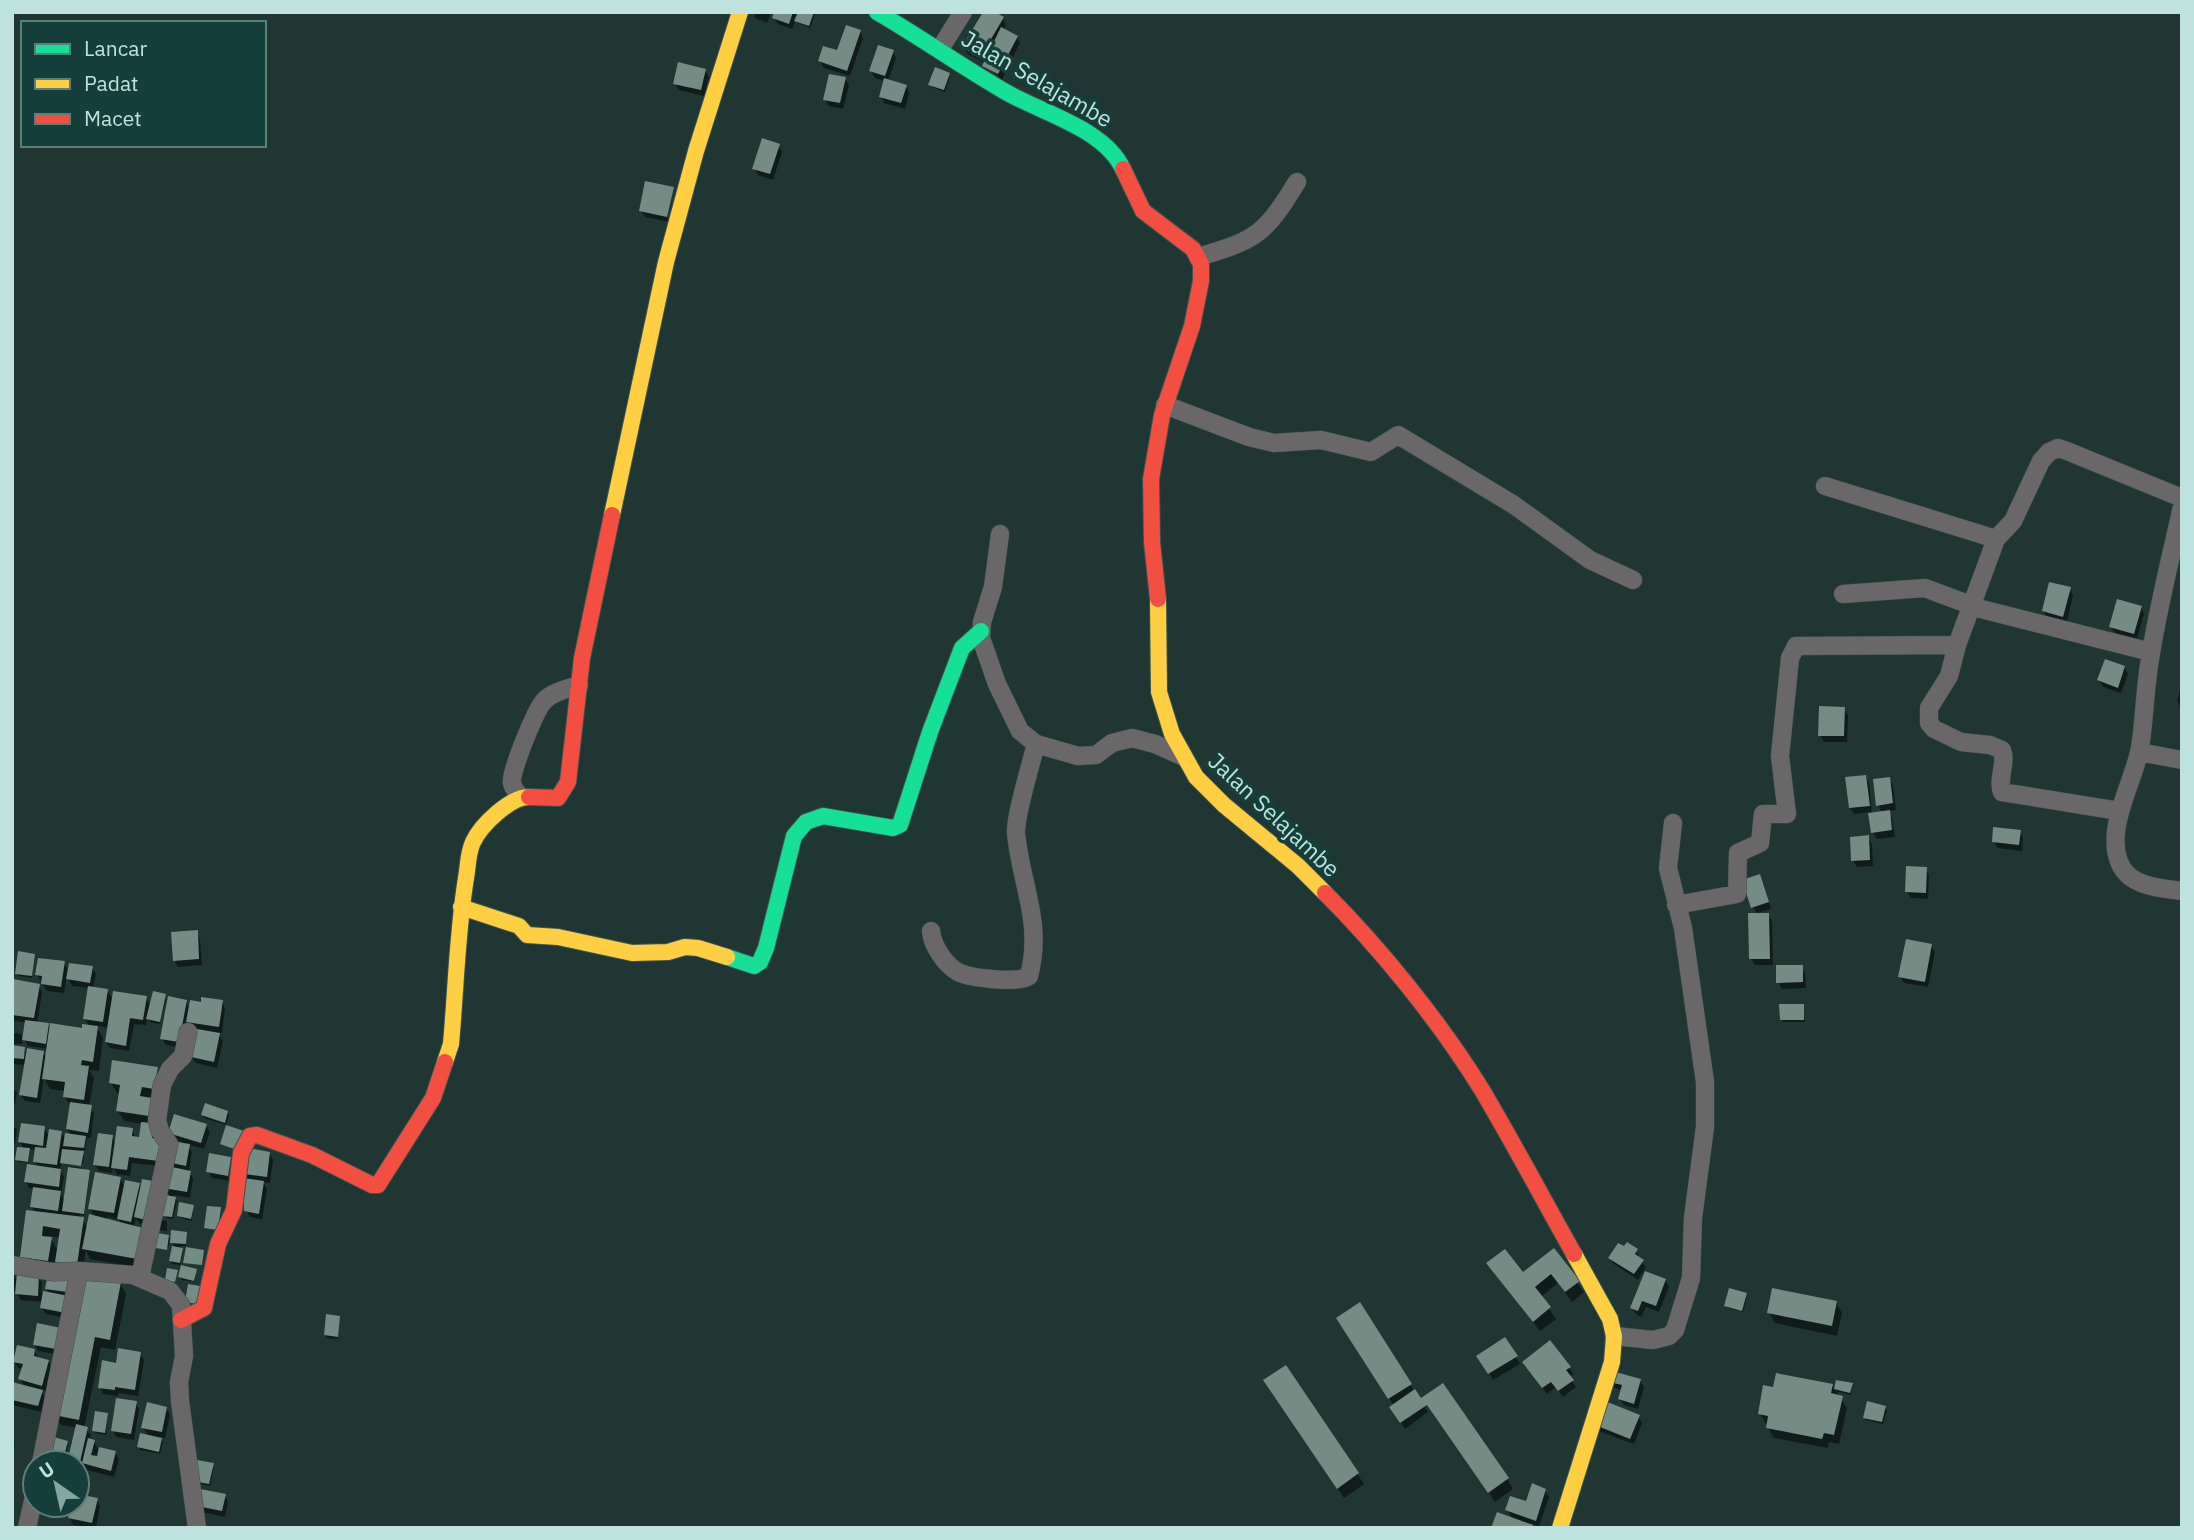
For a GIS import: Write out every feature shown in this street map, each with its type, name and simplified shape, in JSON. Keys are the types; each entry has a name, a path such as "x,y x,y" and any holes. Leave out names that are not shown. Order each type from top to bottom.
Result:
{"street":[{"path":"181,1320 204,1308 218,1244 234,1210 242,1153 250,1136 257,1135 299,1150 372,1185 378,1185 433,1098 451,1044 461,907 472,843 481,829 508,804 520,797 554,799 563,793 568,782 582,658 666,262 696,151 740,12"},
{"name":"Jalan Selajambe","path":"877,12 1006,92 1102,142 1120,162 1143,211 1193,249 1198,257 1202,272 1201,281 1192,326 1165,405 1153,467 1150,503 1159,612 1158,676 1161,703 1184,757 1196,777 1298,866 1354,922 1434,1021 1480,1089 1610,1319 1614,1336 1612,1362 1560,1528"},
{"path":"940,50 962,12"},
{"path":"1198,257 1234,247 1255,236 1276,216 1297,182"},
{"path":"1165,405 1249,437 1274,443 1321,440 1371,453 1398,435 1514,505 1590,560 1633,580"},
{"path":"2119,811 2002,792 2002,750 1990,745 1961,742 1934,729 1929,723 1929,708 1949,676 1957,645 1996,539 2012,521 2041,461 2049,452 2058,448 2182,498"},
{"path":"1825,486 1996,539"},
{"path":"2182,507 2151,652 2139,752 2119,811 2116,851 2125,873 2133,880 2182,891"},
{"path":"1000,534 993,587 981,631 983,645 997,684 1020,731 1036,744 1078,756 1089,757 1112,743 1132,738 1155,744 1184,757"},
{"path":"1843,594 1925,588 1972,606 2151,652"},
{"path":"461,907 519,926 527,934 558,937 632,953 698,948 754,966 760,962 766,948 794,836 801,826 811,818 823,816 893,828 900,825 930,733 962,648 981,631"},
{"path":"1676,905 1737,894 1738,853 1760,843 1763,814 1787,814 1780,756 1790,658 1796,646 1957,645"},
{"path":"520,797 511,780 541,703 550,695 579,685"},
{"path":"931,931 935,947 957,972 1009,981 1024,980 1029,976 1035,941 1034,917 1020,862 1016,830 1036,744"},
{"path":"2139,752 2182,760"},
{"path":"1614,1336 1653,1340 1669,1336 1675,1330 1691,1278 1693,1217 1705,1128 1705,1082 1683,928 1668,868 1673,823"},
{"path":"140,1277 169,1144 160,1131 157,1120 162,1085 170,1069 183,1056 188,1032"},
{"path":"12,1265 54,1272 79,1271 140,1277 175,1295 181,1305 184,1356 180,1402 197,1528"},
{"path":"44,1449 79,1271"}],"building":[{"path":"774,12 793,12 789,24 772,18"},
{"path":"798,12 814,12 809,26 794,21"},
{"path":"983,12 995,12 1004,17 980,58 962,47"},
{"path":"846,25 861,30 847,71 818,61 823,46 837,50"},
{"path":"1001,27 1018,36 998,74 982,66"},
{"path":"878,45 894,50 885,76 869,71"},
{"path":"678,62 706,69 701,90 673,84"},
{"path":"935,67 950,73 944,90 928,85"},
{"path":"829,74 846,77 840,103 823,100"},
{"path":"884,78 907,85 901,103 879,97"},
{"path":"762,138 780,144 770,174 752,169"},
{"path":"645,181 674,187 667,217 639,211"},
{"path":"2049,582 2071,587 2063,617 2042,611"},
{"path":"2117,599 2142,606 2134,634 2109,627"},
{"path":"2105,659 2125,666 2118,688 2097,680"},
{"path":"1819,706 1845,707 1844,736 1818,736"},
{"path":"1866,775 1870,806 1849,808 1845,777"},
{"path":"1890,777 1893,803 1876,806 1873,779"},
{"path":"1890,810 1892,830 1871,833 1868,813"},
{"path":"1993,827 2021,830 2019,845 1992,842"},
{"path":"1869,835 1870,860 1851,861 1850,837"},
{"path":"1906,866 1927,867 1926,893 1905,892"},
{"path":"1760,874 1769,902 1751,908 1742,880"},
{"path":"1748,913 1769,913 1770,959 1749,959"},
{"path":"198,930 199,959 173,961 171,932"},
{"path":"1906,939 1932,944 1925,982 1898,977"},
{"path":"18,951 35,954 32,976 15,974"},
{"path":"38,958 65,961 61,987 41,984 42,976 35,975"},
{"path":"69,963 93,966 90,983 66,979"},
{"path":"1776,965 1803,965 1803,982 1776,983"},
{"path":"13,979 40,984 34,1018 12,1015"},
{"path":"88,986 108,989 103,1022 83,1019"},
{"path":"113,991 147,996 143,1020 130,1018 126,1046 105,1042"},
{"path":"153,991 166,994 160,1022 146,1019"},
{"path":"168,996 187,1000 179,1042 160,1039"},
{"path":"201,997 223,1000 219,1027 186,1022 190,1000 201,1002"},
{"path":"1779,1004 1804,1004 1804,1020 1780,1020"},
{"path":"25,1020 49,1023 46,1044 22,1040"},
{"path":"50,1023 82,1028 82,1024 98,1026 93,1062 82,1060 81,1065 89,1066 84,1100 63,1097 65,1082 42,1079"},
{"path":"197,1029 220,1033 214,1062 191,1057"},
{"path":"12,1045 25,1047 24,1059 12,1058"},
{"path":"27,1048 44,1051 37,1098 19,1095"},
{"path":"112,1060 158,1067 154,1089 142,1087 140,1096 152,1098 149,1116 116,1111 120,1085 109,1083"},
{"path":"70,1102 92,1105 88,1133 66,1129"},
{"path":"205,1103 228,1111 225,1123 201,1115"},
{"path":"174,1114 207,1124 201,1143 168,1133"},
{"path":"141,1122 154,1123 152,1138 161,1140 158,1161 129,1157 127,1170 111,1168 117,1126 133,1128 132,1136 139,1137"},
{"path":"21,1123 45,1126 43,1146 18,1142"},
{"path":"226,1125 244,1131 237,1150 220,1144"},
{"path":"49,1129 62,1131 57,1165 33,1162 35,1147 46,1148"},
{"path":"65,1133 86,1136 84,1148 63,1146"},
{"path":"98,1133 113,1135 109,1167 93,1165"},
{"path":"171,1141 190,1144 186,1166 167,1162"},
{"path":"17,1147 30,1148 28,1162 15,1160"},
{"path":"248,1148 270,1152 267,1177 244,1174"},
{"path":"62,1149 84,1151 81,1166 60,1163"},
{"path":"209,1153 231,1157 228,1176 206,1172"},
{"path":"27,1164 61,1169 59,1187 24,1182"},
{"path":"167,1166 191,1171 187,1192 163,1188"},
{"path":"68,1167 90,1170 84,1214 62,1211"},
{"path":"95,1172 121,1177 114,1213 88,1209"},
{"path":"243,1178 264,1181 259,1214 244,1211"},
{"path":"142,1179 158,1182 150,1221 134,1217"},
{"path":"125,1180 140,1183 131,1222 117,1219"},
{"path":"33,1187 61,1191 58,1211 30,1207"},
{"path":"161,1194 176,1197 172,1217 162,1216"},
{"path":"179,1202 194,1205 191,1219 177,1216"},
{"path":"207,1206 221,1207 218,1230 204,1228"},
{"path":"26,1210 84,1217 77,1265 55,1262 60,1229 43,1226 42,1236 52,1237 48,1261 20,1257"},
{"path":"89,1214 143,1228 137,1259 82,1249"},
{"path":"171,1230 187,1232 186,1244 170,1243"},
{"path":"152,1232 169,1235 167,1250 150,1247"},
{"path":"1627,1242 1638,1249 1635,1254 1644,1260 1634,1274 1608,1258 1618,1243 1624,1246"},
{"path":"172,1246 183,1248 180,1263 169,1261"},
{"path":"186,1247 204,1250 202,1265 183,1263"},
{"path":"1554,1248 1580,1281 1565,1292 1551,1274 1535,1287 1551,1307 1533,1322 1486,1263 1505,1249 1523,1272"},
{"path":"181,1265 197,1269 194,1281 178,1277"},
{"path":"167,1268 178,1270 175,1282 165,1280"},
{"path":"1645,1271 1666,1279 1656,1306 1642,1301 1638,1311 1630,1308"},
{"path":"17,1273 39,1275 38,1296 15,1294"},
{"path":"48,1274 69,1277 67,1292 45,1289"},
{"path":"82,1274 121,1282 110,1340 95,1337 79,1420 54,1415"},
{"path":"188,1284 206,1287 203,1305 185,1302"},
{"path":"1729,1288 1747,1293 1742,1311 1724,1306"},
{"path":"1772,1288 1837,1301 1832,1326 1767,1313"},
{"path":"43,1291 69,1296 66,1313 40,1308"},
{"path":"1360,1302 1412,1384 1388,1399 1336,1318"},
{"path":"326,1314 340,1316 338,1337 324,1335"},
{"path":"37,1323 66,1329 62,1350 33,1345"},
{"path":"1505,1337 1518,1356 1488,1374 1476,1356"},
{"path":"1550,1340 1571,1367 1566,1370 1574,1380 1558,1391 1551,1382 1542,1388 1522,1362"},
{"path":"17,1345 35,1349 34,1356 49,1360 42,1386 18,1379 23,1364 13,1362"},
{"path":"118,1348 141,1352 135,1390 98,1388 102,1360 116,1363"},
{"path":"1286,1365 1359,1473 1337,1489 1263,1380"},
{"path":"1612,1371 1641,1379 1634,1404 1618,1399 1622,1385 1609,1382"},
{"path":"1776,1373 1833,1384 1831,1393 1843,1396 1834,1435 1824,1433 1822,1439 1766,1428 1768,1416 1758,1414 1763,1385 1773,1387"},
{"path":"1836,1380 1853,1383 1850,1393 1834,1389"},
{"path":"12,1382 43,1390 38,1406 12,1400"},
{"path":"1443,1383 1509,1478 1488,1493 1427,1405 1400,1423 1389,1407 1415,1389 1421,1398"},
{"path":"116,1398 137,1401 131,1434 111,1431"},
{"path":"1605,1401 1640,1415 1630,1439 1595,1425"},
{"path":"1867,1401 1886,1406 1882,1422 1863,1418"},
{"path":"147,1402 167,1407 162,1432 141,1428"},
{"path":"95,1411 108,1413 105,1433 92,1431"},
{"path":"76,1424 88,1427 83,1449 70,1449"},
{"path":"140,1433 162,1438 159,1452 137,1447"},
{"path":"50,1436 68,1441 66,1449 47,1449"},
{"path":"88,1438 95,1440 91,1455 91,1449 85,1449"},
{"path":"99,1447 116,1451 111,1471 91,1465 91,1455 97,1456"},
{"path":"197,1460 214,1463 209,1484 193,1481"},
{"path":"1532,1483 1546,1489 1536,1521 1505,1510 1510,1496 1526,1501"},
{"path":"200,1489 226,1494 222,1511 197,1506"},
{"path":"91,1497 98,1498 92,1523 73,1519 91,1519"},
{"path":"1497,1512 1533,1525 1532,1528 1491,1528"}],"traffic: fast":[{"path":"877,12 1004,91 1087,132 1114,155 1123,169"},
{"path":"727,957 754,966 760,962 766,948 794,836 806,822 823,816 893,828 900,825 930,732 962,648 981,631"}],"traffic: slow":[{"path":"612,515 666,262 696,151 740,12"},
{"path":"1158,599 1159,692 1172,734 1196,777 1325,893"},
{"path":"445,1062 451,1044 461,919 471,846 482,828 497,813 513,802 529,797"},
{"path":"461,907 519,926 527,935 558,937 632,953 668,952 685,947 727,957"},
{"path":"1560,1528 1612,1362 1614,1336 1610,1319 1574,1254"}],"traffic: jam":[{"path":"1123,169 1143,211 1193,249 1201,264 1201,281 1192,326 1162,415 1151,479 1152,542 1158,599"},
{"path":"529,797 558,798 568,782 582,658 612,515"},
{"path":"1325,893 1409,987 1448,1038 1494,1110 1574,1254"},
{"path":"181,1320 204,1308 218,1244 234,1210 241,1153 250,1136 257,1135 312,1155 372,1185 378,1185 433,1098 445,1062"}]}
